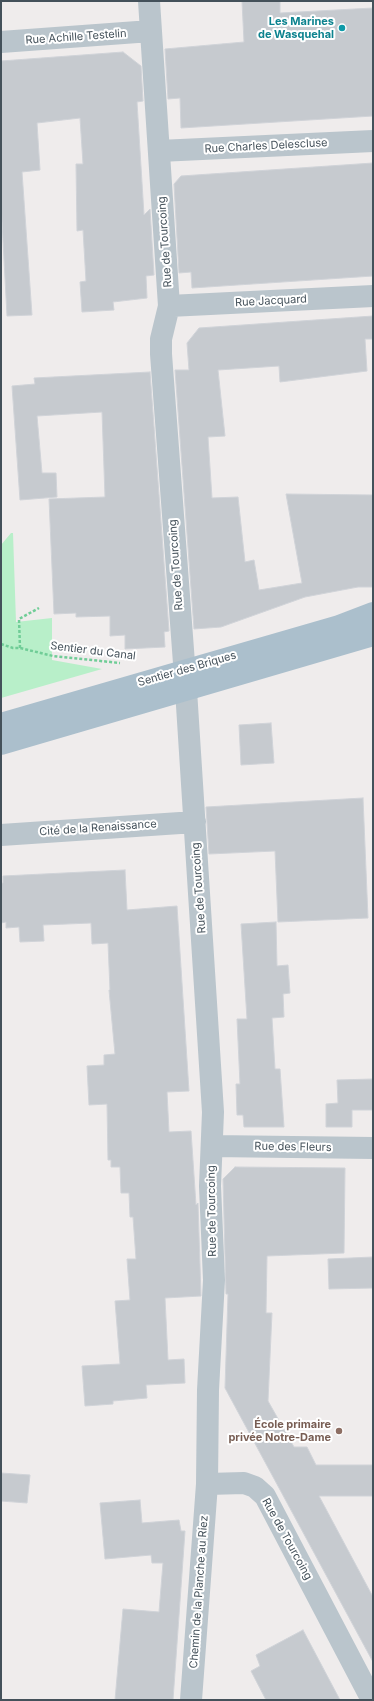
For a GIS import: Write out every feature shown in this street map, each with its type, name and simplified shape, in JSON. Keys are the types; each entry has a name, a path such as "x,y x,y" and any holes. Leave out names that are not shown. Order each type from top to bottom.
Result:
{"main road":[{"name":"Sentier des Briques","path":"1,744 373,613"},
{"name":"Sentier des Briques","path":"1,724 373,635"}],"street":[{"name":"Rue de Tourcoing","path":"149,1 169,306 162,339 161,354 195,822 213,1112 210,1186 214,1280 208,1390 206,1484 244,1483 255,1487 265,1496 372,1700"},
{"name":"Rue Achille Testelin","path":"1,42 151,31"},
{"name":"Rue Charles Delescluse","path":"159,151 373,141"},
{"name":"Rue Jacquard","path":"169,306 373,296"},
{"name":"Cité de la Renaissance","path":"1,835 195,822"},
{"name":"Rue des Fleurs","path":"212,1146 373,1148"},
{"name":"Chemin de la Planche au Riez","path":"190,1700 206,1484"}],"path":[{"path":"20,648 19,619 40,608"},
{"name":"Sentier du Canal","path":"1,644 53,656 122,663"}],"green space":[{"path":"11,533 13,533 16,622 52,618 52,660 102,669 1,698 1,545"}],"building":[{"path":"242,1 280,1 280,13 373,8 373,116 181,128 180,98 168,99 165,49 244,42"},
{"path":"123,52 141,66 143,101 137,102 144,215 150,209 154,275 146,276 147,298 113,302 114,310 82,312 80,282 86,281 83,230 77,231 76,164 83,164 80,118 37,123 40,170 22,172 32,315 7,316 1,203 1,61"},
{"path":"373,163 373,276 192,288 191,272 179,273 174,184 181,176"},
{"path":"373,316 373,339 365,339 367,371 280,382 279,366 218,370 225,436 208,437 212,498 238,497 245,562 254,560 259,590 302,583 286,494 373,495 373,587 358,587 305,597 221,627 194,629 175,370 189,370 187,343 199,328"},
{"path":"150,372 169,631 164,632 165,647 125,649 125,635 110,636 110,616 76,617 76,613 54,614 49,499 105,497 102,412 37,416 42,473 56,473 57,497 20,500 12,386 35,384 34,378"},
{"path":"271,723 274,763 241,765 239,725"},
{"path":"363,798 368,918 278,922 275,851 209,854 206,807"},
{"path":"125,870 127,910 177,906 189,1091 167,1092 169,1132 191,1131 196,1205 198,1203 201,1296 165,1298 168,1360 184,1359 185,1383 146,1385 147,1398 113,1401 113,1404 85,1406 82,1366 120,1364 115,1301 130,1300 127,1259 136,1259 133,1217 130,1217 129,1193 121,1193 120,1167 111,1167 111,1160 108,1160 107,1104 89,1105 87,1066 104,1065 104,1055 115,1054 109,990 108,943 92,944 91,923 43,925 44,941 20,942 19,927 6,928 6,922 1,923 1,883 3,883 3,876"},
{"path":"276,922 277,966 288,965 290,993 283,994 284,1017 272,1018 275,1069 280,1069 284,1127 244,1127 243,1115 237,1115 236,1084 240,1084 237,1019 247,1019 241,924"},
{"path":"373,1079 373,1110 352,1110 352,1127 326,1127 326,1104 338,1103 337,1080"},
{"path":"235,1167 345,1168 344,1253 267,1256 266,1313 272,1313 268,1401 294,1447 307,1447 316,1465 373,1465 373,1496 319,1496 373,1597 373,1662 225,1388 228,1294 226,1294 223,1179"},
{"path":"373,1257 373,1288 329,1289 328,1259"},
{"path":"1,1473 30,1475 27,1503 1,1501"},
{"path":"140,1500 142,1523 179,1520 181,1531 185,1531 173,1700 115,1700 123,1609 159,1612 163,1563 152,1563 151,1555 105,1559 100,1503"},
{"path":"303,1630 340,1700 266,1700 251,1671 260,1666 256,1655"}],"place":[{"name":"Les Marines de Wasquehal","path":"342,28"},
{"name":"École primaire privée Notre-Dame","path":"339,1431"}]}
